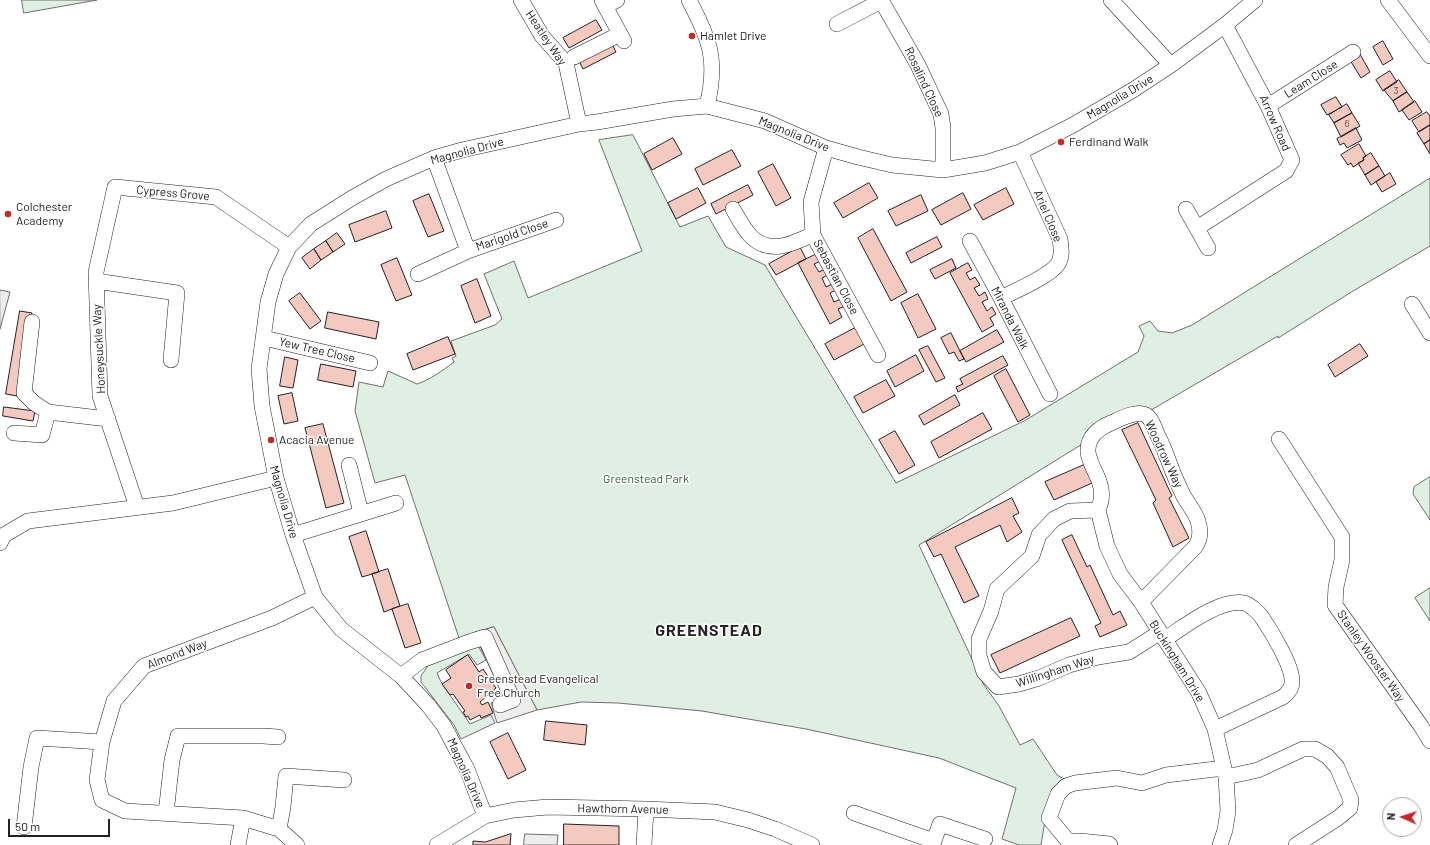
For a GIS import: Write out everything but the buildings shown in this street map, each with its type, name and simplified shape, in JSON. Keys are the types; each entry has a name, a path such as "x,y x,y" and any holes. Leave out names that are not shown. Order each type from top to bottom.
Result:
{"street":[{"name":"Heatley Way","path":"521,0 542,36 566,64 579,124"},
{"path":"689,0 706,34 713,62 712,88 707,106"},
{"path":"837,24 881,0"},
{"name":"Rosalind Close","path":"881,0 918,65 941,114 943,128 943,170"},
{"path":"1111,0 1171,65"},
{"name":"Magnolia Drive","path":"485,816 467,770 444,726 428,705 401,676 341,629 315,597 293,535 276,478 262,406 259,369 268,302 276,274 289,247 311,224 352,198 386,179 434,158 462,150 579,124 598,122 673,108 707,106 765,121 826,148 892,165 919,169 943,170 986,164 1020,152 1073,125 1133,90 1171,65 1225,25 1255,0"},
{"path":"1388,0 1430,56"},
{"path":"574,57 622,37 608,2"},
{"name":"Arrow Road","path":"1197,228 1286,171 1292,160 1268,106 1225,25"},
{"name":"Leam Close","path":"1268,106 1353,52"},
{"name":"Sebastian Close","path":"826,148 811,202 813,235 878,355"},
{"name":"Ariel Close","path":"1001,298 1050,272 1058,263 1062,252 1060,239 1020,152"},
{"name":"Marigold Close","path":"434,158 468,251"},
{"name":"Cypress Grove","path":"115,187 216,197 289,247"},
{"name":"Honeysuckle Way","path":"115,187 96,272 100,396 137,507"},
{"path":"733,209 744,230 757,242 769,247 782,246 813,235"},
{"path":"1186,209 1208,248"},
{"name":"Marigold Close","path":"418,274 468,251 556,220"},
{"name":"Miranda Walk","path":"970,242 1001,298 1050,394"},
{"path":"96,281 177,292 171,360"},
{"path":"1412,304 1430,333"},
{"path":"32,322 24,393 34,403 48,412 108,419"},
{"name":"Yew Tree Close","path":"264,338 370,363"},
{"path":"14,432 42,435 48,412"},
{"name":"Woodrow Way","path":"1098,510 1102,501 1100,482 1088,452 1089,444 1094,434 1098,430 1129,416 1140,413 1144,414 1149,417 1160,439 1174,476 1198,520 1200,540 1196,547 1141,602"},
{"name":"Stanley Wooster Way","path":"1279,438 1342,537 1342,560 1336,588 1335,605 1426,723 1430,741"},
{"path":"349,465 361,513"},
{"path":"0,543 4,535 28,521 173,503 276,478"},
{"path":"293,535 396,503"},
{"name":"Buckingham Drive","path":"1098,510 1107,546 1120,574 1141,602 1198,693 1215,729 1225,772 1228,812 1225,830 1220,845"},
{"name":"Willingham Way","path":"1098,510 1070,511 1054,519 1040,535 1032,556 997,589 991,611 979,638 979,656 984,672 998,687 1019,684 1040,678 1069,665 1098,657 1129,652 1162,636"},
{"name":"Almond Way","path":"298,845 279,829 243,818 124,811 102,800 97,780 102,742 114,702 144,666 272,618 315,597"},
{"path":"1162,636 1216,608 1231,603 1246,603 1260,614 1286,659 1292,674 1292,684 1288,693 1283,697 1215,729"},
{"path":"401,676 422,660 485,637 513,700 500,705"},
{"path":"166,813 172,760 178,736 278,737"},
{"path":"24,827 31,767 37,738 102,742"},
{"path":"1110,845 1068,841 1049,818 1058,794 1066,786 1091,780 1117,778 1142,783 1166,775 1258,770 1303,750 1315,749 1327,756 1337,767 1351,800 1350,808 1338,818 1296,845"},
{"path":"279,829 284,807 286,776 344,780"},
{"name":"Hawthorn Avenue","path":"437,845 462,838 485,816 514,810 548,807 715,812 741,818 775,829 812,845"},
{"path":"644,845 646,809"},
{"path":"854,813 933,843 940,824 985,839"},
{"path":"238,845 243,818"}],"green space":[{"path":"22,0 97,0 24,13"},
{"name":"Greenstead Park","path":"633,135 680,227 708,216 726,247 765,265 896,483 1024,421 1138,352 1144,336 1139,326 1150,321 1158,331 1172,333 1192,325 1430,178 1430,246 1353,291 1278,338 1278,336 1146,413 1092,438 919,545 984,685 999,706 1020,745 1033,739 1057,775 1071,783 1045,821 1041,845 1019,845 1002,839 1016,788 939,758 806,729 702,711 618,703 581,702 537,710 494,627 459,638 405,475 375,483 355,411 359,382 383,387 388,371 417,384 441,372 454,362 452,358 456,356 451,341 495,325 502,319 484,274 514,261 528,298 642,251 599,140"},
{"path":"1430,477 1430,520 1413,494 1414,487"},
{"path":"1430,588 1430,621 1415,598"},
{"path":"476,642 486,660 477,665 469,654 437,673 441,682 470,724 491,715 495,723 461,739 454,725 421,682 421,676 429,664"}],"shaded area":[{"path":"0,290 10,292 0,329"},
{"path":"494,627 537,710 497,723 491,703 504,698 474,633"},
{"path":"525,834 558,835 557,845 524,845"}],"place":[{"name":"Hamlet Drive","path":"692,36"},
{"name":"Ferdinand Walk","path":"1061,142"},
{"name":"Colchester Academy","path":"8,214"},
{"name":"Acacia Avenue","path":"271,440"},
{"name":"Greenstead Evangelical Free Church","path":"469,686"}],"district":[{"name":"GREENSTEAD","path":"709,631"}]}
